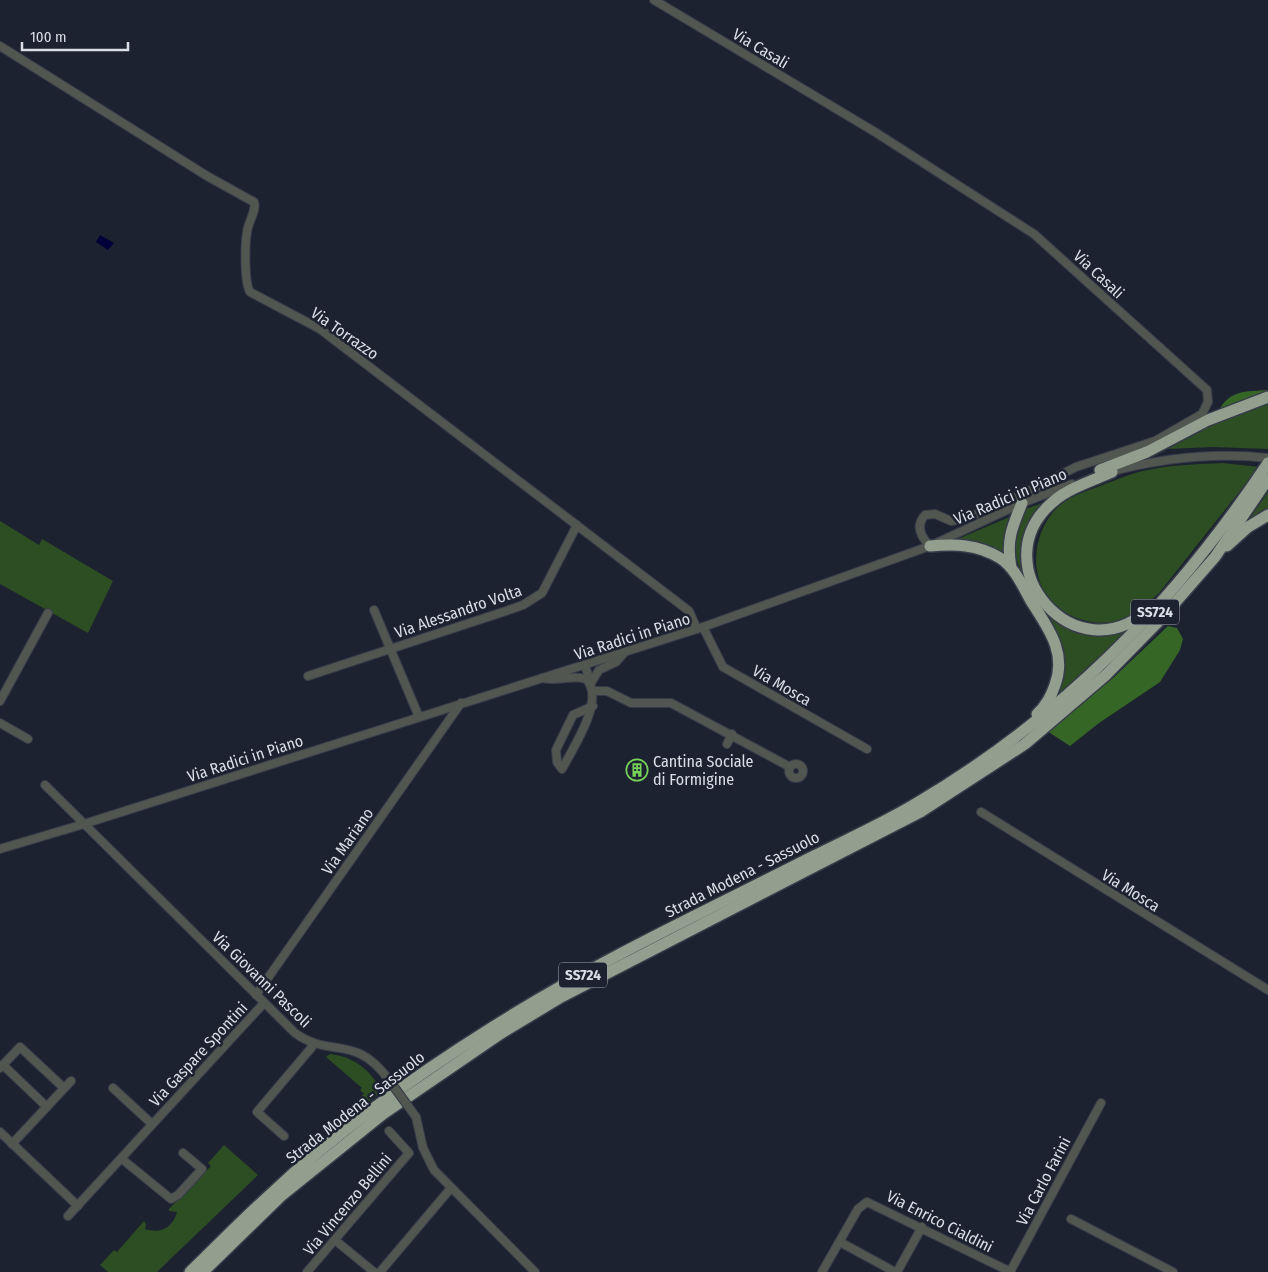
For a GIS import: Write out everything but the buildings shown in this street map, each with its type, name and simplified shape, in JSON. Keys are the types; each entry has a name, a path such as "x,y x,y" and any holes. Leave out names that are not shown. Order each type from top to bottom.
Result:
{"highway":[{"path":"1082,480 1110,465 1147,452 1208,420 1268,397"},
{"name":"Strada Modena - Sassuolo","path":"190,1272 276,1188 375,1107 494,1026 557,989 667,930 916,804 1020,741 1100,667 1173,591 1238,508 1268,463"},
{"path":"1112,472 1055,499 1041,513 1030,535 1027,558 1030,578 1036,592 1052,613 1082,628 1101,630 1121,626 1138,618 1173,591"},
{"name":"Strada Modena - Sassuolo","path":"203,1272 281,1196 383,1114 500,1034 561,997 922,811 1020,741 1106,675 1160,620 1215,557 1268,479"},
{"path":"1020,741 1024,725 1050,698 1058,676 1060,657 1054,640 1012,567 1009,554 1010,534 1022,503"},
{"path":"1215,557 1248,527 1268,515"},
{"path":"930,546 959,544 980,548 1012,567"}],"street":[{"name":"Via Casali","path":"654,0 875,132 1034,234 1207,390 1208,402 1202,414 1155,441 1076,467 1014,498 967,518 951,521 935,514 925,515 920,522 920,530 922,538 930,546"},
{"name":"Via Torrazzo","path":"0,46 207,176 254,202 255,208 246,235 247,284 250,292 320,329 689,610 700,628"},
{"name":"Via Radici in Piano","path":"0,849 84,824 540,678 585,666 700,628 930,546 1022,503 1082,480 1148,462 1188,457 1252,456 1268,458"},
{"name":"Via Alessandro Volta","path":"308,676 506,611 535,599 546,587 577,526"},
{"path":"374,610 419,716"},
{"path":"0,701 48,613"},
{"name":"Via Mosca","path":"700,628 723,667 867,749"},
{"path":"592,687 599,670 616,662 623,654"},
{"path":"585,666 592,687 593,706 562,769 557,762 556,750 573,715 593,706"},
{"path":"540,678 552,681 579,676 592,687 607,691 631,703 671,703 732,734 790,767"},
{"name":"Via Mariano","path":"256,995 461,703"},
{"path":"0,723 28,739"},
{"path":"727,744 732,734"},
{"name":"Via Giovanni Pascoli","path":"45,785 295,1033 311,1042 357,1051 374,1062 416,1117 428,1159 434,1170 535,1272"},
{"name":"Via Mosca","path":"981,812 1268,990"},
{"name":"Via Gaspare Spontini","path":"68,1216 264,1003"},
{"path":"284,1136 257,1112 312,1047 311,1042"},
{"path":"47,1107 1,1067 20,1047 64,1088"},
{"path":"12,1144 71,1081"},
{"name":"Via Gaspare Spontini","path":"113,1088 152,1124"},
{"name":"Via Carlo Farini","path":"1010,1272 1101,1103"},
{"name":"Via Vincenzo Bellini","path":"307,1272 409,1152 389,1131"},
{"path":"0,1132 78,1206"},
{"path":"122,1159 171,1199 178,1195 202,1169 183,1153"},
{"path":"380,1272 451,1188"},
{"name":"Via Enrico Cialdini","path":"840,1242 858,1209 867,1202 876,1204 1010,1272"},
{"path":"1071,1219 1174,1272"},
{"path":"822,1272 840,1242 896,1272 922,1227"},
{"path":"335,1240 374,1272"}],"green space":[{"path":"1268,390 1268,392 1218,412 1233,395"},
{"path":"1268,404 1268,449 1213,447 1168,449 1213,424"},
{"path":"1223,463 1259,467 1159,593 1142,609 1122,620 1110,623 1097,623 1072,616 1061,610 1051,601 1039,579 1036,559 1042,530 1052,513 1059,506 1079,494 1138,472 1173,466"},
{"path":"1268,492 1268,510 1247,522"},
{"path":"1050,500 1030,530 1032,590 1020,569 1017,559 1015,541 1017,531 1026,509"},
{"path":"1014,515 1006,556 993,548 958,539"},
{"path":"0,521 39,545 42,539 113,581 88,633 0,584"},
{"path":"1050,618 1089,634 1107,634 1131,628 1058,695 1063,672 1063,655"},
{"path":"1168,626 1177,628 1183,639 1180,650 1160,682 1099,723 1070,746 1047,731 1113,678"},
{"path":"330,1054 354,1061 367,1071 382,1091 364,1106 357,1099 364,1094 360,1090 362,1088 326,1057"},
{"path":"224,1145 258,1175 157,1272 108,1272 100,1265 114,1250 117,1252 144,1221 146,1224 145,1229 156,1231 169,1226 177,1212 169,1211 169,1209 211,1166 208,1163"}],"shaded area":[{"path":"100,235 114,243 108,250 96,242"}],"place":[{"name":"Cantina Sociale di Formigine","path":"637,770"}]}
